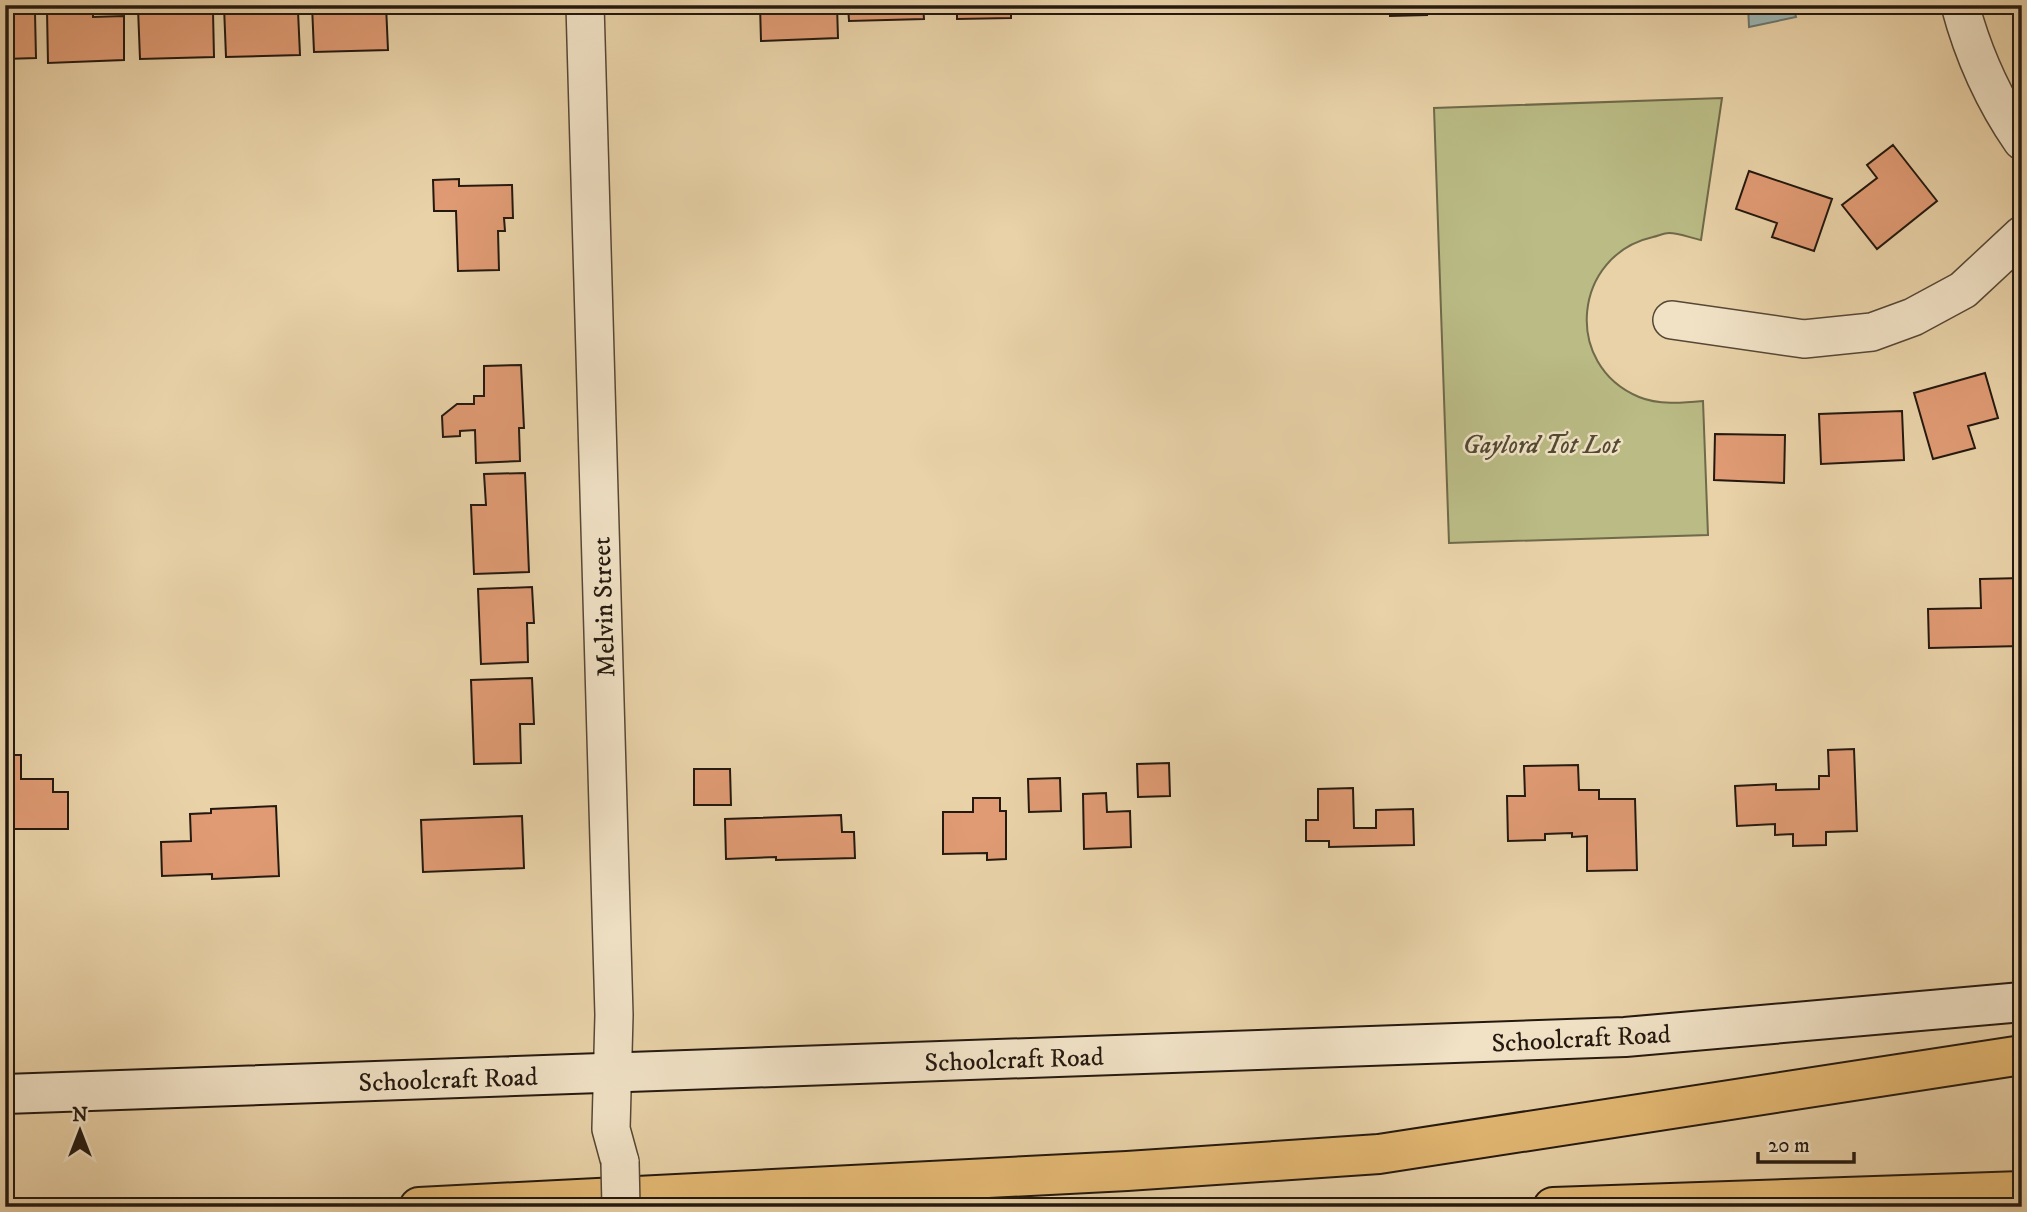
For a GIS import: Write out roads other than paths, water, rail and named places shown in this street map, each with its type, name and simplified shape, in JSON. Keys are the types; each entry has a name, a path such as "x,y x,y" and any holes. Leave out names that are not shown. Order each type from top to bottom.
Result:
{"highway":[{"path":"419,1207 1127,1171 1379,1154 2022,1055"},
{"path":"1553,1207 2022,1191"}],"main road":[{"name":"Schoolcraft Road","path":"5,1094 1625,1037 2022,1002"}],"street":[{"name":"Melvin Street","path":"585,5 614,1001 611,1129 620,1162 621,1207"},
{"path":"1961,5 1968,34 1984,75 2008,121 2022,141"},
{"path":"1672,320 1804,339 1872,332 1913,317 1963,290 2022,235"}],"water":[{"path":"1748,5 1793,5 1796,17 1749,27"}],"park label":[{"name":"Gaylord Tot Lot","path":"1541,444"}]}
